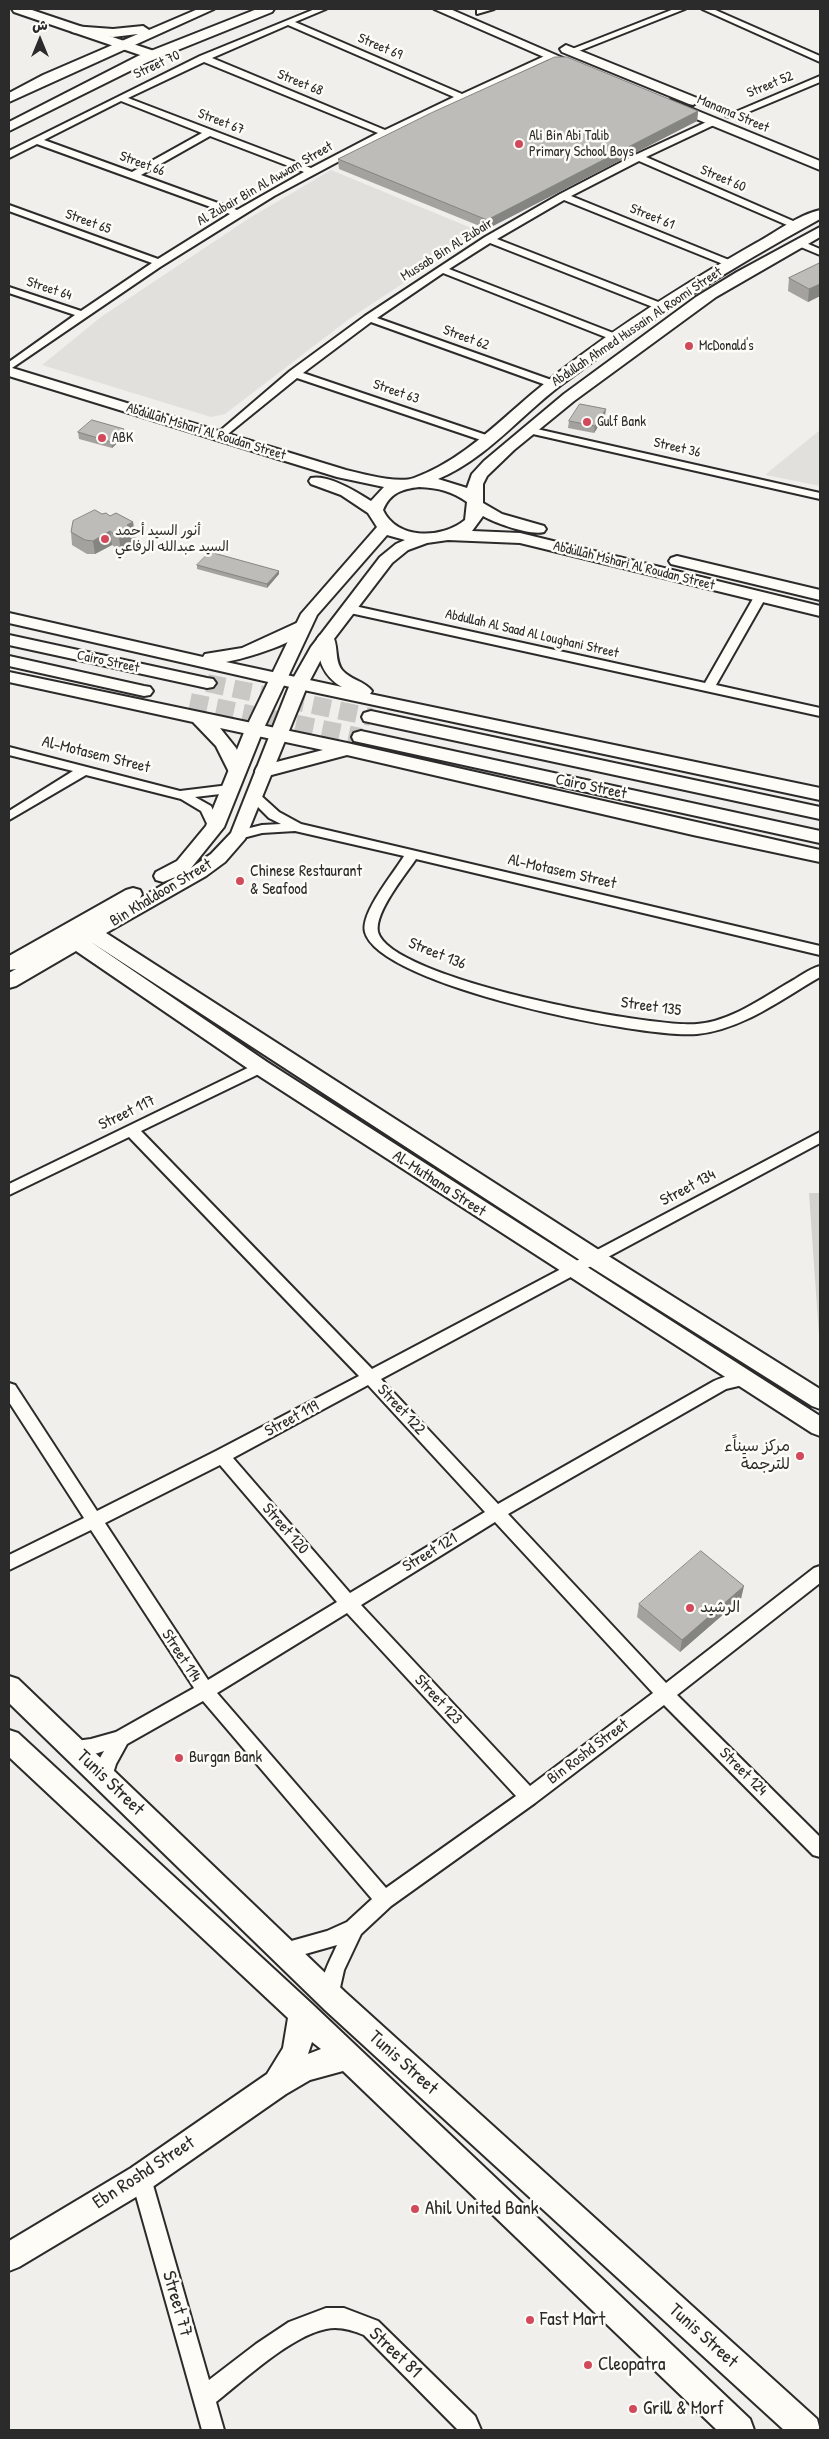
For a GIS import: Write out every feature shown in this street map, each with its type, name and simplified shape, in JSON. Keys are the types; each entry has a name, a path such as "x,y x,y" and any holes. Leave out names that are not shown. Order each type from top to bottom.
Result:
{"main road":[{"path":"9,98 48,78 208,9"},
{"path":"9,127 148,57 268,9"},
{"path":"71,35 130,32 194,15"},
{"path":"48,78 72,63 79,51"},
{"path":"9,618 279,680 820,794"},
{"path":"188,658 249,653 274,642 303,625"},
{"path":"326,639 326,657 338,677 394,704"},
{"name":"Cairo Street","path":"9,640 207,683"},
{"name":"Cairo Street","path":"9,661 190,702"},
{"path":"9,677 278,735 354,743 693,829 820,856"},
{"name":"Cairo Street","path":"371,717 820,813"},
{"path":"199,718 222,740 237,770"},
{"path":"264,771 354,743"},
{"name":"Cairo Street","path":"354,743 820,837"}],"street":[{"path":"18,9 71,35"},
{"name":"Street 70","path":"9,155 203,58 322,9"},
{"name":"Manama Street","path":"440,9 820,166"},
{"path":"571,51 681,9"},
{"path":"706,9 820,59"},
{"name":"Manama Street","path":"480,10 571,51 820,152"},
{"path":"9,18 148,57"},
{"name":"Street 69","path":"287,22 462,97"},
{"name":"Al Zubair Bin Al Awwam Street","path":"9,367 81,314 158,262 311,171 386,133 552,56"},
{"name":"Street 68","path":"203,58 386,133"},
{"path":"622,84 636,82 638,78"},
{"name":"Street 52","path":"731,116 820,80"},
{"path":"646,93 647,88 659,86"},
{"name":"Street 67","path":"120,98 311,171"},
{"name":"Mussab Bin Al Zubair","path":"219,436 294,373 369,318 488,239 563,196 638,157 713,122"},
{"path":"133,176 210,132"},
{"name":"Street 66","path":"37,140 238,214"},
{"name":"Street 60","path":"638,157 798,226"},
{"name":"Street 61","path":"563,196 731,264"},
{"name":"Street 65","path":"9,208 158,262"},
{"name":"Abdullah Ahmed Hussain Al Roomi Street","path":"375,510 379,500 384,495 441,472 463,460 553,384 662,307 731,264 820,214"},
{"name":"Abdullah Ahmed Hussain Al Roomi Street","path":"446,536 471,524 477,512 475,481 487,466 577,390 730,282 820,231"},
{"path":"488,239 662,307"},
{"path":"799,243 820,252"},
{"path":"441,269 617,338"},
{"name":"Street 64","path":"9,290 81,314"},
{"name":"Street 62","path":"369,318 553,384"},
{"name":"Abdullah Mshari Al Roudan Street","path":"9,371 342,474 372,481 444,484 462,490 492,516 524,532 651,570 820,611"},
{"name":"Street 63","path":"294,373 488,439"},
{"name":"Abdullah Mshari Al Roudan Street","path":"9,385 326,484 354,495 375,510"},
{"path":"119,419 133,417 136,413 132,409"},
{"name":"Street 36","path":"528,430 820,496"},
{"path":"463,460 463,466 468,470 478,470 487,466"},
{"path":"326,484 340,482 343,480 342,474"},
{"path":"375,510 380,522 386,527 403,535 425,538"},
{"path":"254,730 279,680 303,625 372,539 386,527"},
{"name":"Abdullah Mshari Al Roudan Street","path":"425,538 524,532 664,558 820,595"},
{"path":"278,735 299,684 326,639 386,560 402,547 425,538"},
{"path":"361,554 376,554 386,560"},
{"path":"651,570 661,568 666,564 664,558"},
{"path":"684,578 683,573 688,568 697,566"},
{"path":"708,688 760,597"},
{"name":"Abdullah Al Saad Al Loughani Street","path":"350,608 820,712"},
{"name":"Bin Khaldoon Street","path":"9,981 184,865 202,846 215,827 254,730"},
{"name":"Bin Khaldoon Street","path":"9,964 79,933 209,865 226,851 239,835 278,735"},
{"name":"Al-Motasem Street","path":"9,751 193,800 206,809 215,827"},
{"path":"9,816 84,770"},
{"name":"Al-Motasem Street","path":"175,794 229,789"},
{"name":"Al-Motasem Street","path":"254,796 281,820 297,827 412,856 820,950"},
{"name":"Al-Motasem Street","path":"239,835 262,829 297,827"},
{"name":"Street 136","path":"412,856 374,913 371,923 372,935 385,950 401,960 497,995"},
{"name":"Al-Muthana Street","path":"79,933 260,1067 572,1270 820,1427"},
{"name":"Al-Muthana Street","path":"79,933 820,1400"},
{"name":"Street 135","path":"497,995 564,1011 649,1027 688,1030 715,1025 735,1017 820,971"},
{"name":"Street 117","path":"9,1190 260,1067"},
{"name":"Street 122","path":"132,1131 370,1377 666,1694"},
{"name":"Street 134","path":"572,1270 820,1137"},
{"name":"Street 119","path":"9,1563 222,1456 572,1270"},
{"name":"Street 121","path":"74,1748 91,1747 121,1738 205,1691 498,1512 720,1386 731,1381 745,1379"},
{"name":"Street 114","path":"9,1389 205,1691 384,1900"},
{"name":"Street 120","path":"222,1456 348,1602"},
{"name":"Bin Roshd Street","path":"284,1951 329,1939 354,1928 384,1900 529,1797 666,1694 820,1573"},
{"name":"Street 123","path":"348,1602 529,1797"},
{"name":"Tunis Street","path":"9,1687 330,1995 806,2430"},
{"name":"Street 124","path":"666,1694 820,1849"},
{"path":"104,1777 107,1762 121,1738"},
{"name":"Tunis Street","path":"9,1741 302,2014 739,2430"},
{"name":"Bin Roshd Street","path":"330,1995 335,1970 354,1928"},
{"name":"Ebn Roshd Street","path":"276,2084 293,2060 301,2038 302,2014"},
{"name":"Ebn Roshd Street","path":"9,2257 142,2178 276,2084 303,2069 326,2061 348,2058"},
{"name":"Street 77","path":"142,2178 213,2430"},
{"name":"Street 81","path":"204,2397 302,2326 328,2318 351,2319 371,2328 468,2424 470,2430"}],"shaded area":[{"path":"331,170 481,232 349,319 225,414 211,417 42,365 101,317 248,219"},
{"path":"820,430 820,486 766,475 766,474"},
{"path":"809,1193 820,1193 820,1350"}],"building":[{"name":"Ali Bin Abi Talib Primary School Boys","path":"555,57 567,57 698,111 487,220 338,159 431,113"},
{"path":"820,263 820,284 809,289 789,278"},
{"path":"580,404 606,409 595,426 569,421"},
{"path":"92,420 124,429 111,442 78,432"},
{"path":"95,510 110,516 116,513 133,522 127,525 134,530 119,538 110,531 93,541 85,540 71,532 73,521"},
{"path":"210,552 279,571 267,584 197,565"},
{"name":"الرشيد","path":"701,1551 744,1586 682,1640 639,1604"}],"tunnel":[{"path":"207,683 371,717"},
{"path":"190,702 361,737"}],"place":[{"name":"Ali Bin Abi Talib Primary School Boys","path":"519,144"},
{"name":"McDonald's","path":"689,346"},
{"name":"Gulf Bank","path":"587,422"},
{"name":"ABK","path":"102,438"},
{"name":"أنور السيد أحمد السيد عبدالله الرفاعي","path":"105,539"},
{"name":"Chinese Restaurant & Seafood","path":"240,881"},
{"name":"مركز سيناًء للترجمة","path":"800,1456"},
{"name":"الرشيد","path":"690,1608"},
{"name":"Burgan Bank","path":"179,1758"},
{"name":"Ahil United Bank","path":"415,2209"},
{"name":"Fast Mart","path":"530,2320"},
{"name":"Cleopatra","path":"588,2365"},
{"name":"Grill & Morf","path":"633,2409"}]}
